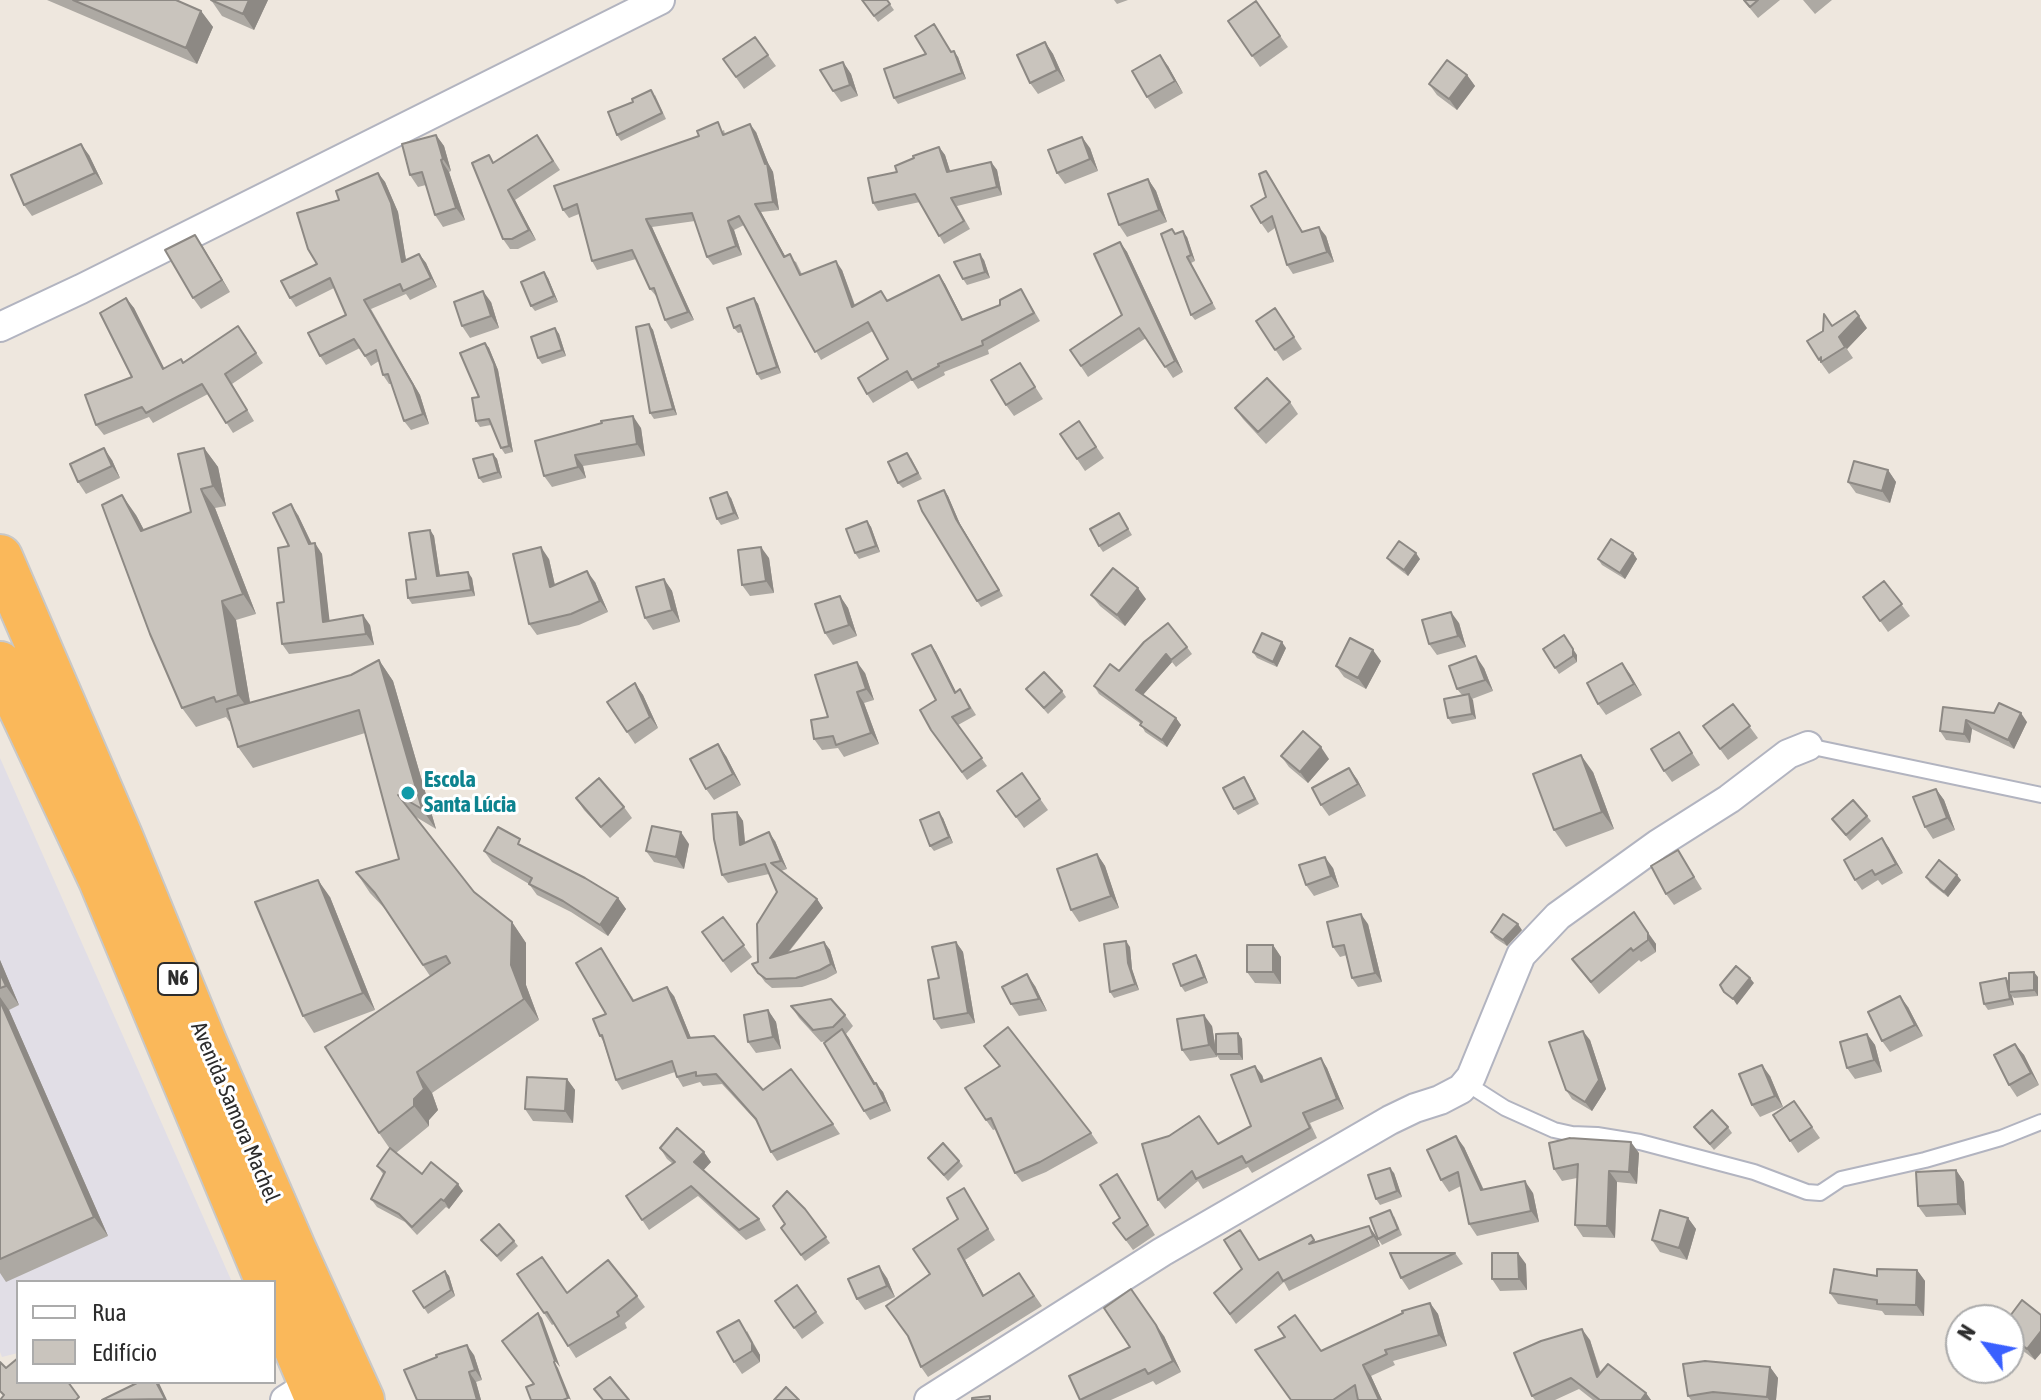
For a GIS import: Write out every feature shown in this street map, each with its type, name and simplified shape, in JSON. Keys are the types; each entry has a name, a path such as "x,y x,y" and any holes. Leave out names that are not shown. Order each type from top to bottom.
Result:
{"highway":[{"name":"Avenida Samora Machel","path":"0,557 211,1058 362,1400"},
{"name":"Avenida Samora Machel","path":"0,664 101,880 267,1280"},
{"path":"276,1303 304,1395"}],"street":[{"path":"0,327 660,0"},
{"path":"929,1400 1162,1252 1390,1120 1451,1095 1471,1077 1521,955 1558,916 1658,844 1729,799 1780,759 1808,746"}],"lane":[{"path":"1808,746 2041,795"},
{"path":"1466,1083 1505,1108 1554,1130 1640,1142 1754,1172 1807,1192 1820,1193 1841,1179 1925,1160 2001,1138 2041,1122"}],"shaded area":[{"path":"0,758 231,1280 16,1280 16,1354 2,1357"}],"building":[{"path":"73,0 176,0 201,11 186,48"},
{"path":"211,0 249,0 243,14"},
{"path":"862,0 887,0 890,4 874,16"},
{"path":"1744,0 1758,0 1750,7"},
{"path":"1256,1 1280,36 1252,56 1228,21"},
{"path":"934,24 951,52 954,51 962,73 894,98 884,69 926,54 915,36"},
{"path":"755,37 768,55 736,77 723,59"},
{"path":"1045,42 1057,70 1030,83 1017,55"},
{"path":"1160,55 1175,81 1147,97 1132,71"},
{"path":"1447,60 1467,75 1449,99 1429,84"},
{"path":"843,62 850,85 833,91 820,70"},
{"path":"651,90 662,113 617,135 608,112 633,102 632,99"},
{"path":"718,122 723,135 750,124 767,163 773,202 755,204 784,257 790,254 800,275 836,261 852,307 881,291 887,301 939,275 962,320 1000,305 1000,300 1021,289 1034,313 982,341 983,345 938,364 912,380 907,371 867,394 858,378 888,359 868,322 815,352 739,216 728,221 736,246 707,257 692,213 646,219 688,312 665,320 654,288 650,289 632,250 592,261 577,204 563,210 554,186 699,136 697,131"},
{"path":"436,135 456,208 435,215 422,172 410,175 402,144"},
{"path":"537,135 553,161 508,190 529,230 512,239 503,239 472,163 489,155 493,163"},
{"path":"1082,137 1090,159 1057,173 1048,150"},
{"path":"81,144 95,173 24,205 11,175"},
{"path":"939,147 947,172 991,162 997,187 951,198 964,221 939,236 915,194 873,203 868,178 897,172 895,166"},
{"path":"1266,171 1302,232 1319,227 1327,252 1287,265 1272,216 1261,223 1251,206 1266,197 1259,174"},
{"path":"378,173 391,203 402,262 419,254 431,278 403,291 400,284 364,300 413,385 423,414 404,421 388,374 383,375 376,350 365,356 354,339 320,356 308,333 346,315 330,278 290,298 281,281 317,264 308,249 297,213 339,200 336,191"},
{"path":"1148,179 1159,210 1119,225 1108,194"},
{"path":"1172,229 1175,234 1183,231 1191,255 1187,257 1212,303 1191,315 1161,234"},
{"path":"195,235 222,280 193,298 165,250"},
{"path":"1120,242 1175,361 1165,367 1139,328 1081,366 1070,350 1122,315 1094,254"},
{"path":"980,254 985,272 963,279 954,262"},
{"path":"544,272 554,296 531,306 521,282"},
{"path":"483,291 491,316 462,326 454,302"},
{"path":"126,298 163,369 181,359 183,363 238,326 256,353 225,374 247,410 226,423 202,384 146,413 142,407 96,425 85,395 132,377 100,313"},
{"path":"754,298 777,367 757,374 740,325 734,328 727,308"},
{"path":"1275,308 1294,337 1275,350 1256,321"},
{"path":"1855,311 1859,316 1839,337 1845,347 1821,362 1821,357 1819,360 1807,341 1823,331 1824,314 1832,326"},
{"path":"649,324 673,409 650,413 636,327"},
{"path":"555,328 562,350 538,358 531,337"},
{"path":"485,343 494,364 509,446 501,448 489,419 476,421 472,398 479,397 460,353"},
{"path":"1020,363 1035,387 1006,405 991,380"},
{"path":"1267,378 1290,402 1258,432 1235,408"},
{"path":"633,416 637,444 575,455 578,467 544,476 535,441 601,421"},
{"path":"1079,421 1096,447 1077,459 1060,434"},
{"path":"104,448 112,466 78,482 70,464"},
{"path":"204,448 213,486 201,489 243,594 222,601 238,695 216,702 214,697 182,708 150,634 102,505 122,495 141,531 191,512 178,454"},
{"path":"907,453 918,473 898,483 888,462"},
{"path":"493,454 498,472 479,478 473,459"},
{"path":"1854,461 1888,470 1882,491 1848,482"},
{"path":"944,490 956,519 999,590 977,601 918,501"},
{"path":"727,492 734,513 717,519 710,498"},
{"path":"291,504 309,544 315,543 323,622 363,615 366,634 282,644 277,603 284,602 278,548 289,546 273,513"},
{"path":"1119,513 1128,529 1099,546 1090,529"},
{"path":"867,521 876,546 855,553 846,529"},
{"path":"430,530 437,576 468,572 471,590 408,598 406,580 416,579 409,533"},
{"path":"1611,539 1633,553 1620,573 1598,559"},
{"path":"1399,541 1416,553 1404,570 1387,558"},
{"path":"541,547 550,587 587,571 600,601 571,614 529,624 513,554"},
{"path":"761,547 766,581 742,585 738,550"},
{"path":"1113,568 1138,588 1117,615 1091,595"},
{"path":"664,579 672,610 645,618 636,587"},
{"path":"1884,581 1902,604 1880,621 1863,597"},
{"path":"840,596 849,625 825,633 815,604"},
{"path":"1451,612 1458,636 1429,644 1422,620"},
{"path":"1168,623 1187,647 1171,660 1166,654 1136,690 1176,718 1162,740 1094,686 1110,664 1119,671 1144,642"},
{"path":"1262,633 1282,642 1273,662 1253,652"},
{"path":"1564,635 1573,649 1573,656 1555,668 1543,649"},
{"path":"1350,638 1373,650 1358,678 1336,666"},
{"path":"931,645 955,693 960,689 970,708 952,717 982,758 962,772 920,710 936,700 912,654"},
{"path":"1476,656 1485,680 1457,689 1449,666"},
{"path":"379,660 422,809 398,795 474,892 512,922 511,965 524,999 417,1072 424,1089 414,1099 414,1106 379,1133 325,1047 450,963 446,956 423,965 375,893 356,872 399,859 359,710 238,747 227,709 351,675"},
{"path":"857,662 866,689 857,692 871,733 836,745 833,736 814,739 811,720 828,717 815,675"},
{"path":"1622,663 1634,684 1598,704 1587,683"},
{"path":"1044,672 1062,691 1044,708 1026,689"},
{"path":"635,683 650,717 627,732 607,702"},
{"path":"1469,694 1472,714 1448,718 1444,699"},
{"path":"1999,703 2021,713 2008,740 1966,720 1964,734 1940,731 1943,707 1994,713"},
{"path":"1733,704 1750,726 1720,749 1703,726"},
{"path":"1303,731 1321,747 1300,772 1281,756"},
{"path":"1679,732 1692,753 1664,771 1651,749"},
{"path":"718,744 733,774 706,789 690,759"},
{"path":"1581,755 1602,812 1554,830 1533,774"},
{"path":"1349,768 1358,784 1321,805 1312,788"},
{"path":"1022,773 1040,799 1016,817 997,791"},
{"path":"1244,777 1255,799 1234,809 1223,788"},
{"path":"599,778 624,807 601,827 576,798"},
{"path":"1936,789 1947,818 1925,827 1913,797"},
{"path":"1853,800 1867,816 1846,835 1832,819"},
{"path":"737,812 740,845 769,832 781,861 771,863 817,899 770,958 824,942 831,964 796,978 766,979 752,964 758,962 757,924 777,892 765,864 722,875 712,814"},
{"path":"939,812 949,837 930,846 920,820"},
{"path":"652,826 681,832 676,857 646,851"},
{"path":"498,827 520,839 518,844 618,898 600,925 529,884 532,878 484,851"},
{"path":"1882,838 1896,864 1875,875 1872,870 1855,880 1844,860"},
{"path":"1678,850 1694,877 1666,894 1651,866"},
{"path":"1097,854 1111,896 1071,910 1057,869"},
{"path":"1325,857 1331,876 1306,885 1299,865"},
{"path":"1939,860 1957,875 1944,892 1926,877"},
{"path":"318,880 363,993 303,1016 255,902"},
{"path":"1634,912 1648,933 1648,940 1633,951 1631,948 1591,982 1572,959"},
{"path":"1361,914 1375,973 1352,978 1344,945 1333,947 1327,922"},
{"path":"1503,914 1518,924 1503,940 1491,932"},
{"path":"723,917 744,945 723,961 702,932"},
{"path":"1126,941 1128,963 1135,984 1110,992 1104,944"},
{"path":"956,942 968,1013 934,1019 928,980 939,978 932,947"},
{"path":"1247,945 1273,945 1273,972 1247,972"},
{"path":"601,948 633,1001 667,987 688,1038 714,1036 763,1090 791,1069 833,1124 771,1152 756,1119 716,1074 696,1076 696,1072 677,1077 672,1061 616,1080 602,1035 593,1019 606,1014 576,963"},
{"path":"1196,955 1204,977 1181,986 1173,964"},
{"path":"1736,966 1750,978 1733,999 1720,985"},
{"path":"2034,972 2034,990 2009,992 2009,973"},
{"path":"0,973 6,986 0,988"},
{"path":"1027,974 1039,999 1011,1004 1002,987"},
{"path":"2006,978 2010,999 1984,1004 1980,983"},
{"path":"1900,996 1915,1025 1882,1041 1868,1012"},
{"path":"831,999 845,1015 833,1027 813,1030 791,1006"},
{"path":"0,1001 94,1217 0,1259"},
{"path":"768,1010 773,1037 748,1042 744,1015"},
{"path":"1204,1015 1209,1045 1182,1050 1177,1019"},
{"path":"1008,1027 1091,1133 1015,1173 991,1118 986,1120 965,1088 1000,1066 984,1046"},
{"path":"842,1029 885,1102 864,1111 824,1043"},
{"path":"1583,1031 1599,1080 1585,1102 1566,1090 1549,1042"},
{"path":"1238,1033 1239,1054 1216,1054 1216,1034"},
{"path":"1867,1034 1874,1060 1847,1068 1840,1042"},
{"path":"2015,1044 2031,1073 2009,1085 1994,1055"},
{"path":"1321,1058 1337,1099 1303,1113 1310,1128 1246,1163 1242,1156 1196,1179 1192,1171 1158,1200 1142,1144 1169,1136 1199,1116 1218,1144 1251,1126 1231,1075 1255,1066 1261,1082"},
{"path":"1762,1065 1775,1096 1752,1105 1739,1074"},
{"path":"527,1077 567,1079 565,1111 525,1109"},
{"path":"1794,1101 1812,1127 1790,1141 1773,1115"},
{"path":"1712,1110 1728,1127 1710,1144 1694,1127"},
{"path":"677,1128 704,1152 694,1162 759,1219 739,1230 691,1186 642,1220 626,1196 675,1162 660,1148"},
{"path":"1456,1136 1481,1190 1525,1181 1531,1211 1469,1224 1458,1172 1441,1180 1427,1150"},
{"path":"1570,1138 1631,1142 1629,1172 1609,1171 1607,1226 1575,1225 1578,1164 1554,1169 1549,1143"},
{"path":"943,1143 959,1161 944,1175 928,1158"},
{"path":"390,1148 422,1174 431,1162 458,1184 444,1201 441,1199 412,1227 399,1214 371,1199 385,1172 377,1166"},
{"path":"1390,1168 1397,1191 1376,1199 1368,1175"},
{"path":"1956,1170 1958,1204 1918,1206 1916,1172"},
{"path":"1117,1174 1148,1225 1126,1240 1113,1223 1120,1218 1100,1185"},
{"path":"964,1188 988,1229 958,1249 983,1296 1019,1273 1034,1296 921,1367 908,1336 886,1306 930,1274 913,1249 958,1219 947,1198"},
{"path":"787,1191 826,1237 801,1255 781,1228 785,1224 773,1206"},
{"path":"1390,1210 1398,1229 1378,1239 1370,1218"},
{"path":"1660,1210 1688,1218 1679,1248 1652,1240"},
{"path":"499,1224 514,1241 497,1256 481,1240"},
{"path":"1369,1226 1373,1236 1283,1281 1278,1272 1230,1314 1214,1293 1242,1269 1224,1240 1240,1230 1259,1260 1311,1235 1314,1240 1309,1244"},
{"path":"1390,1253 1455,1253 1401,1278"},
{"path":"1492,1253 1518,1253 1519,1279 1492,1279"},
{"path":"542,1257 567,1293 608,1260 637,1296 617,1312 619,1316 568,1346 547,1312 544,1313 517,1274"},
{"path":"879,1266 887,1286 857,1299 848,1279"},
{"path":"1834,1269 1877,1276 1877,1269 1917,1270 1916,1305 1877,1304 1877,1300 1830,1293"},
{"path":"445,1271 451,1290 424,1308 413,1291"},
{"path":"797,1285 816,1312 794,1328 775,1301"},
{"path":"1131,1289 1156,1325 1173,1361 1148,1374 1145,1369 1080,1400 1069,1376 1130,1347 1104,1308"},
{"path":"2022,1300 2041,1315 2041,1331 2027,1349 2025,1304 2019,1304"},
{"path":"1430,1303 1439,1335 1385,1350 1387,1354 1363,1365 1379,1400 1358,1400 1355,1385 1333,1400 1291,1400 1255,1350 1285,1337 1278,1327 1295,1315 1321,1351 1402,1311"},
{"path":"538,1313 568,1398 563,1400 531,1400 526,1387 534,1384 502,1341"},
{"path":"739,1320 752,1343 752,1351 734,1362 717,1332"},
{"path":"1582,1329 1597,1377 1608,1364 1646,1393 1641,1400 1600,1400 1571,1378 1532,1396 1514,1353"},
{"path":"467,1345 475,1370 469,1372 477,1400 417,1400 404,1370"},
{"path":"16,1360 16,1384 69,1384 79,1397 76,1400 0,1400 4,1395 0,1391 0,1362 6,1368"},
{"path":"1705,1361 1770,1367 1767,1397 1713,1392 1688,1396 1683,1364"},
{"path":"610,1377 629,1400 603,1400 594,1389"},
{"path":"135,1384 157,1384 165,1399 102,1400"},
{"path":"786,1387 799,1400 774,1400"},
{"path":"990,1396 990,1400 972,1400 972,1398"}],"place":[{"name":"Escola Santa Lúcia","path":"408,793"}]}
